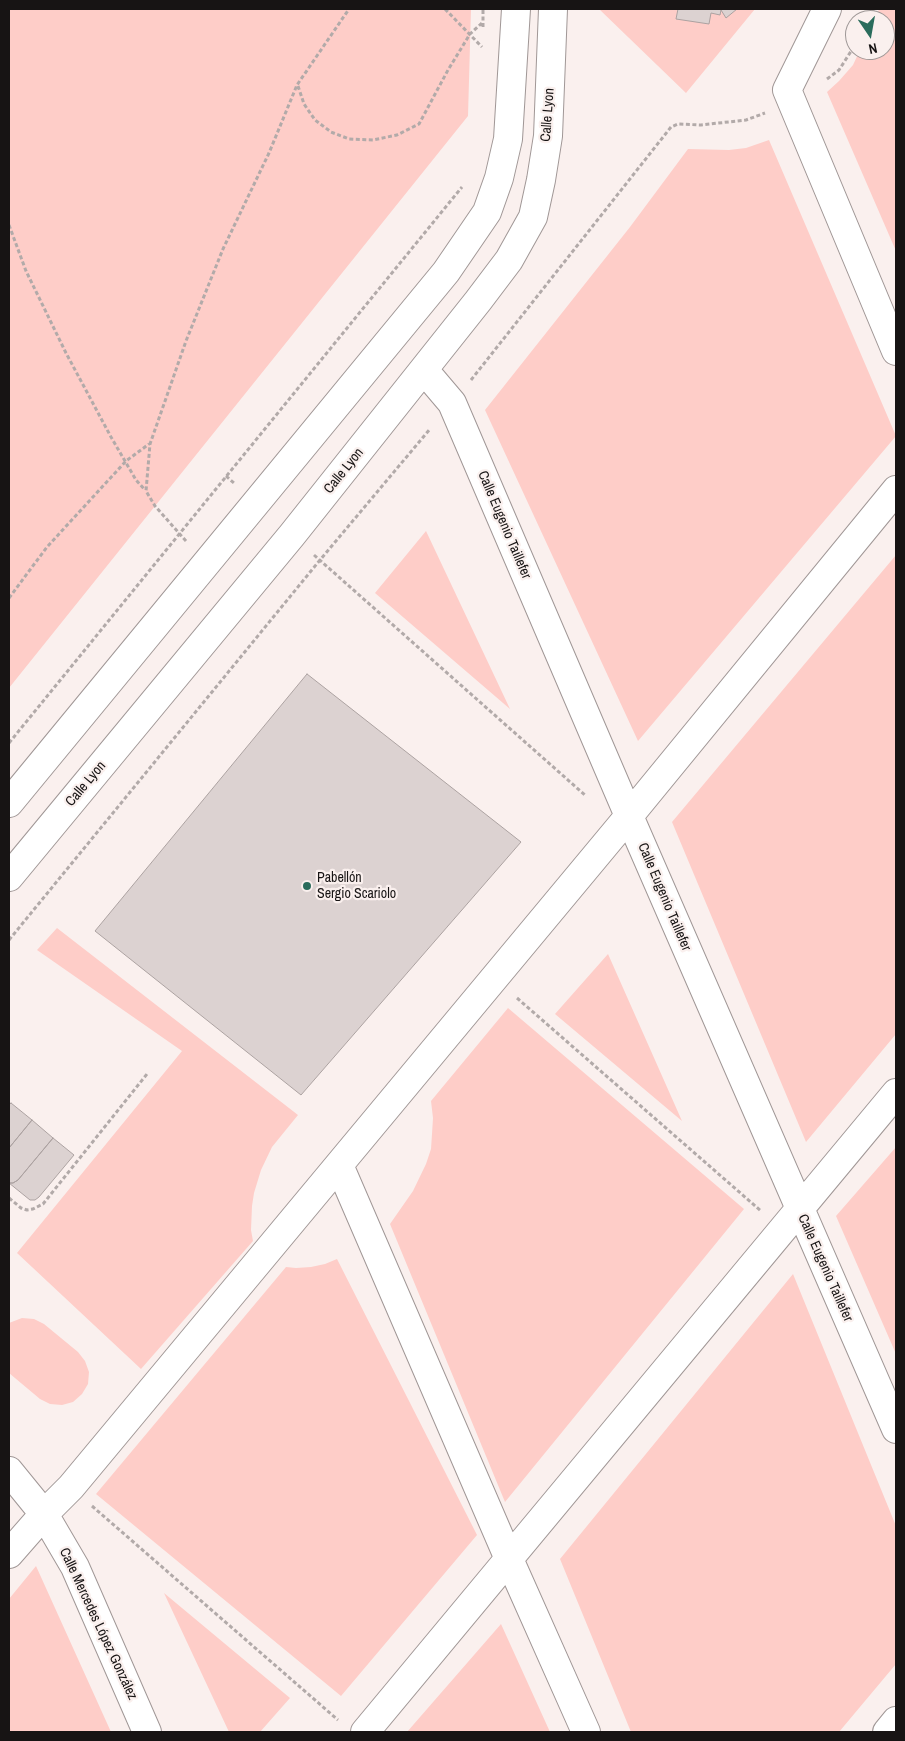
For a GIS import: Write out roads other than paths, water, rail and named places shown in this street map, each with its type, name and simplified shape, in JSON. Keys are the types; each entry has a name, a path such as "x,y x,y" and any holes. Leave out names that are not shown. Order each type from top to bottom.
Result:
{"street":[{"path":"9,803 446,272 487,212 499,178 508,139 516,9"},
{"name":"Calle Lyon","path":"9,878 292,535 509,260 532,217 541,180 548,136 553,9"},
{"path":"826,9 787,90 896,351"},
{"name":"Calle Eugenio Taillefer","path":"424,370 452,403 625,822 800,1210 896,1430"},
{"path":"9,1554 44,1514 72,1487 625,822 896,490"},
{"path":"355,1729 509,1559 896,1093"},
{"path":"339,1165 509,1559 586,1732"},
{"name":"Calle Mercedes López González","path":"9,1470 44,1514 75,1567 147,1732"},
{"path":"887,1732 896,1721"}],"place":[{"name":"Pabellón Sergio Scariolo","path":"307,886"}]}
